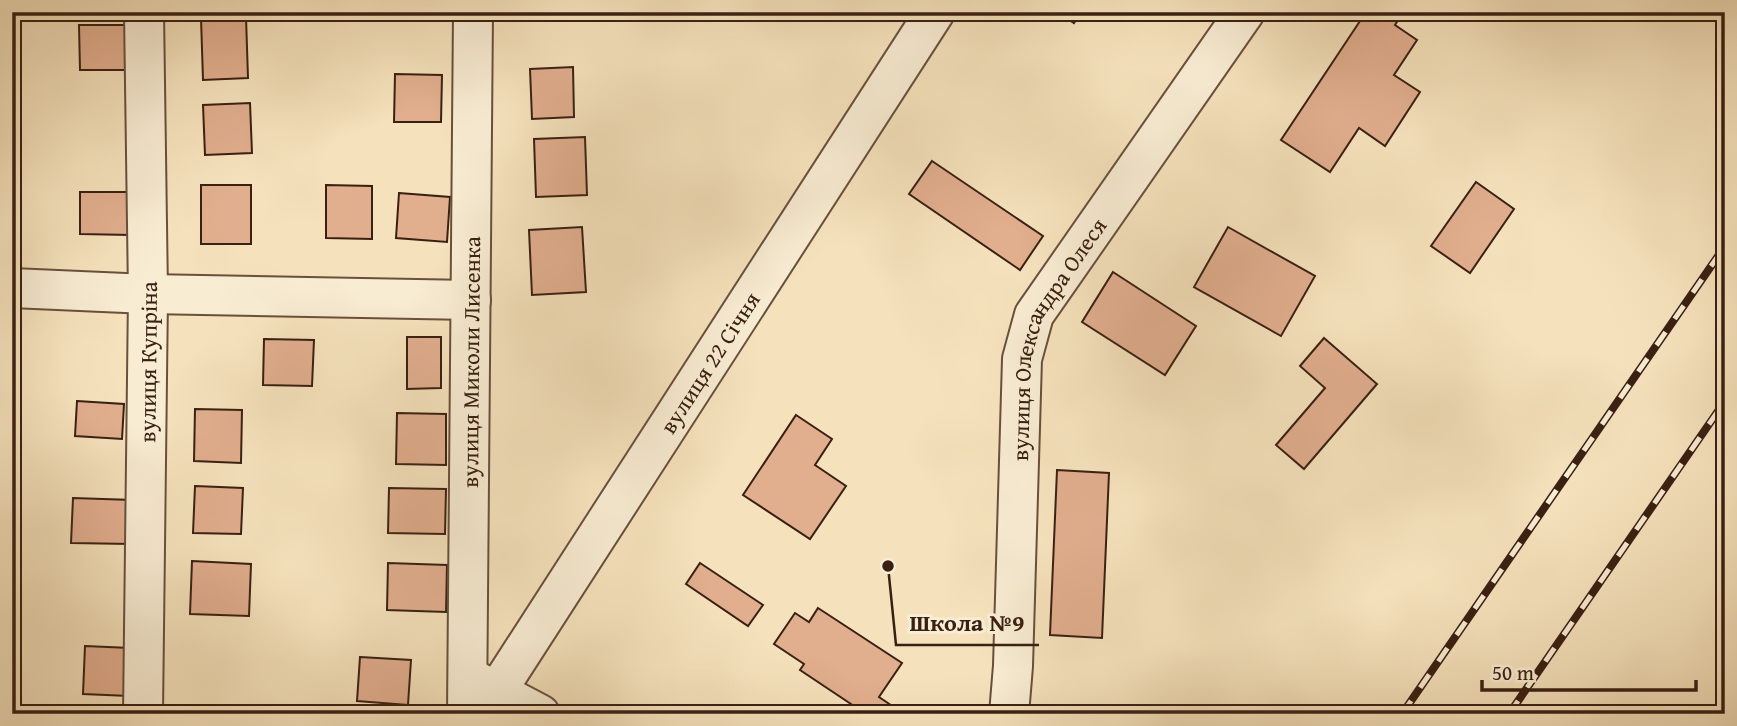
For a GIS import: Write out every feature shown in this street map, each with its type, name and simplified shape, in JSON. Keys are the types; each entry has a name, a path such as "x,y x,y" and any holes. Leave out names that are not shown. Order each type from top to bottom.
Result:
{"street":[{"name":"вулиця Купріна","path":"142,714 148,294 144,12"},
{"name":"вулиця Миколи Лисенка","path":"467,714 484,694 471,300 473,12"},
{"name":"вулиця 22 Січня","path":"484,694 935,12"},
{"name":"вулиця Олександра Олеся","path":"1009,714 1013,666 1022,359 1034,315 1245,12"},
{"path":"12,288 148,294 471,300"},
{"path":"484,694 540,714"}],"building":[{"path":"1057,12 1081,12 1074,23"},
{"path":"1366,12 1403,12 1395,25 1417,40 1394,75 1420,92 1385,146 1359,128 1330,172 1281,140"},
{"path":"246,17 248,78 203,80 201,18"},
{"path":"79,25 129,25 130,70 80,70"},
{"path":"573,67 574,117 532,119 530,69"},
{"path":"395,74 442,75 441,122 394,122"},
{"path":"250,103 252,153 205,155 203,105"},
{"path":"585,137 587,195 536,197 534,139"},
{"path":"932,161 1043,236 1020,270 909,194"},
{"path":"1476,182 1514,209 1470,273 1431,246"},
{"path":"201,185 251,185 251,244 201,244"},
{"path":"326,185 372,186 372,239 326,238"},
{"path":"80,192 131,192 131,235 80,234"},
{"path":"399,193 450,197 447,242 396,238"},
{"path":"582,227 586,292 532,295 529,230"},
{"path":"1228,227 1315,276 1281,336 1194,287"},
{"path":"1113,272 1196,326 1165,375 1082,322"},
{"path":"407,337 441,337 441,388 407,389"},
{"path":"1324,338 1377,384 1304,469 1276,445 1325,388 1300,366"},
{"path":"264,339 314,340 312,386 263,385"},
{"path":"77,401 124,404 122,439 75,436"},
{"path":"195,409 242,410 241,463 194,461"},
{"path":"397,413 446,414 446,465 396,464"},
{"path":"796,415 832,439 815,465 846,486 810,539 743,495"},
{"path":"1057,470 1109,473 1102,638 1050,635"},
{"path":"195,486 243,488 241,534 193,533"},
{"path":"389,488 446,489 445,534 388,533"},
{"path":"73,498 133,500 131,544 71,543"},
{"path":"192,561 251,564 249,616 190,614"},
{"path":"388,563 447,565 446,612 387,610"},
{"path":"700,563 763,605 748,626 686,584"},
{"path":"818,608 902,663 879,697 904,714 866,714 800,670 804,664 774,644 795,613 809,622"},
{"path":"85,646 130,648 129,696 83,694"},
{"path":"360,657 411,660 408,705 357,701"},
{"path":"189,706 223,706 223,714 189,714"}],"railway":[{"path":"1402,714 1725,246"},
{"path":"1509,714 1725,401"}],"place":[{"name":"Школа №9","path":"888,566"}]}
